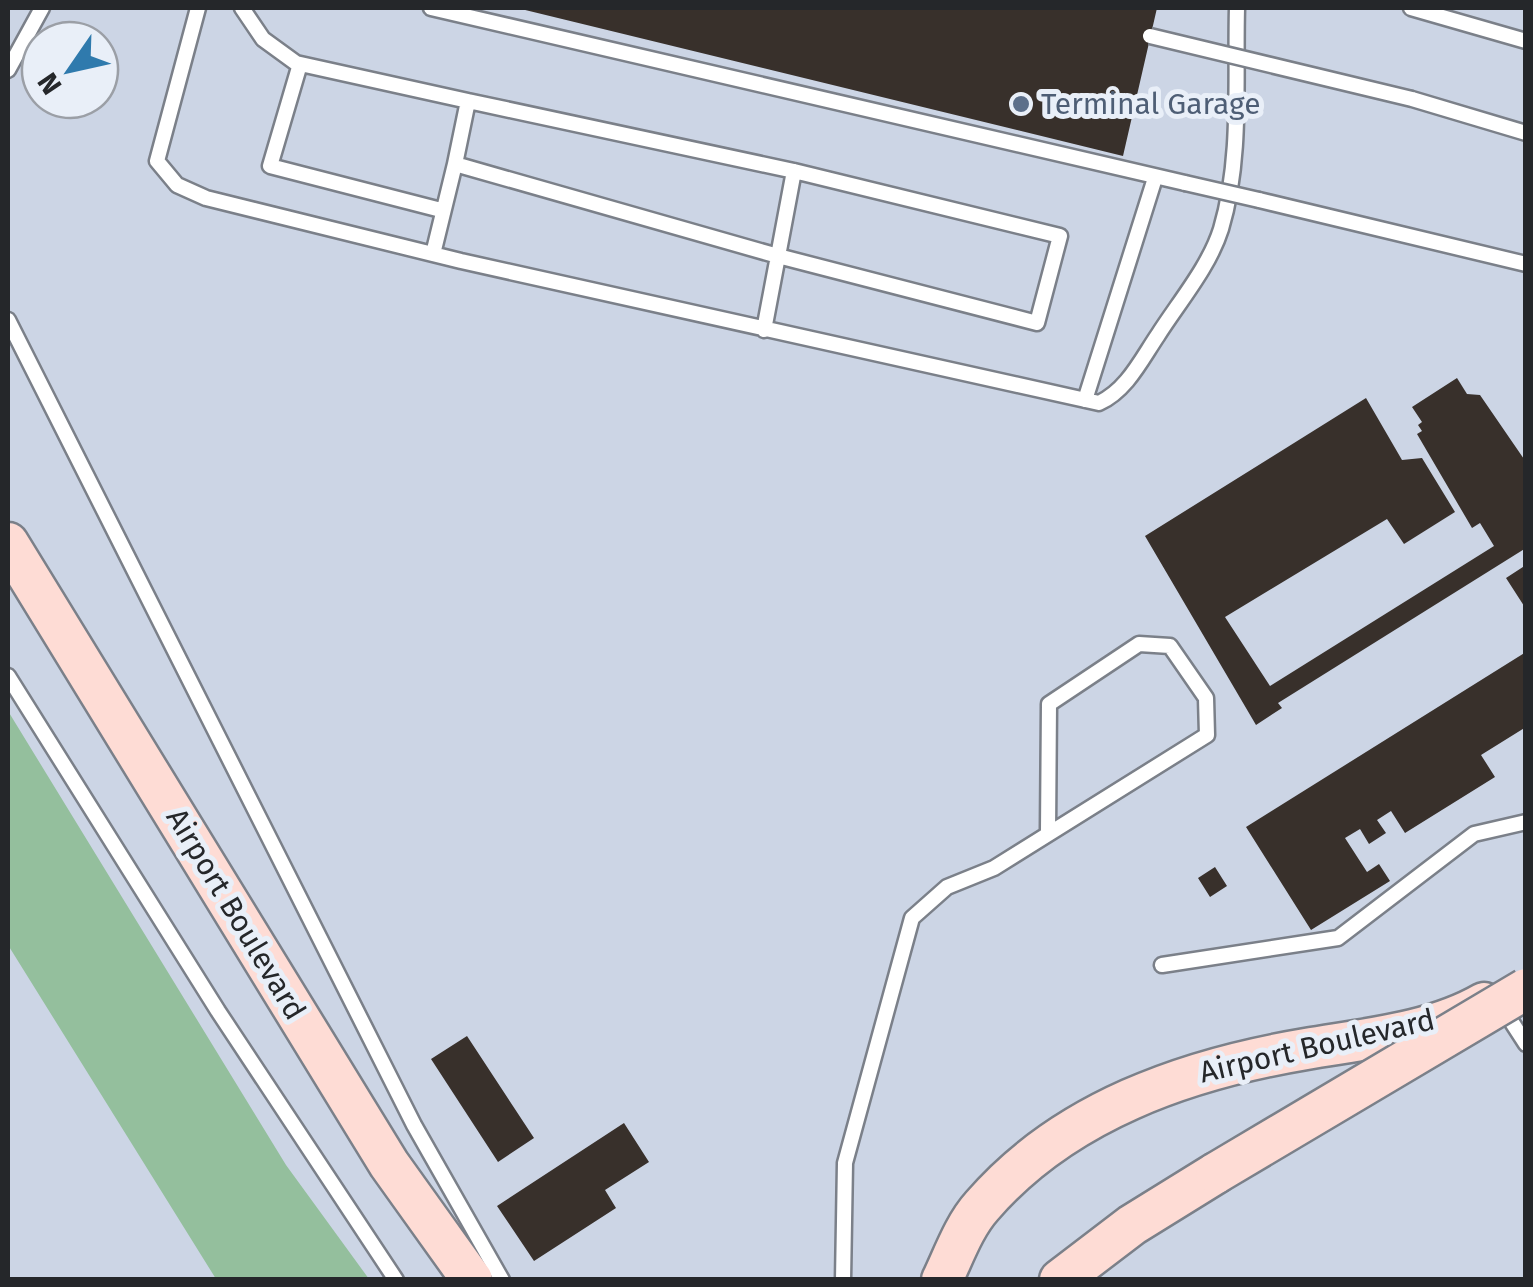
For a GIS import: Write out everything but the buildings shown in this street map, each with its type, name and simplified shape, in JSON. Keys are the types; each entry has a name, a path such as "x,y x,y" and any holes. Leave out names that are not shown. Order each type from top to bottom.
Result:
{"street":[{"name":"Airport Boulevard","path":"8,543 389,1164 472,1280"},
{"name":"Airport Boulevard","path":"1060,1280 1132,1226 1516,987"},
{"name":"Airport Boulevard","path":"942,1280 980,1208 1050,1146 1109,1109 1162,1084 1229,1062 1383,1037 1477,1007 1516,987"}],"lane":[{"path":"8,70 42,8"},
{"path":"198,8 158,161 177,185 206,198 764,330 1099,403 1116,396 1211,252 1221,229 1234,158 1237,8"},
{"path":"242,8 263,39 300,64 794,172 1060,236 1037,323 778,256 455,164"},
{"path":"431,8 1526,264"},
{"path":"1411,8 1526,41"},
{"path":"1150,36 1412,99 1526,133"},
{"path":"300,64 270,166 441,210"},
{"path":"434,254 468,101"},
{"path":"764,330 794,172"},
{"path":"1085,400 1155,178"},
{"path":"8,320 414,1125 502,1280"},
{"path":"843,1280 845,1163 912,918 947,887 994,868 1207,735 1206,698 1170,646 1139,644 1048,704 1048,832"},
{"path":"8,676 218,1010 396,1280"},
{"path":"1162,965 1338,938 1474,834 1526,822"},
{"path":"1516,987 1526,1044"}],"shaded area":[{"path":"8,8 1525,8 1525,1279 8,1279"}],"green space":[{"path":"8,711 286,1165 369,1279 216,1279 8,945"}],"place":[{"name":"Terminal Garage","path":"1021,104"}]}
